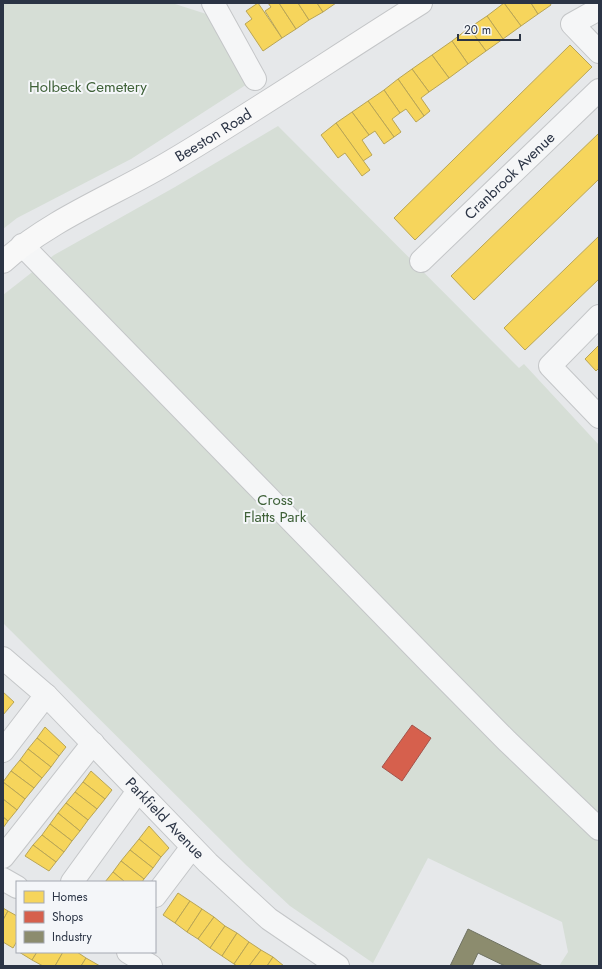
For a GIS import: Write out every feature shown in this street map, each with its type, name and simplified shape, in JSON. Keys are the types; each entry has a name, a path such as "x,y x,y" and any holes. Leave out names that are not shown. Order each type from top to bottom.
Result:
{"street":[{"path":"213,3 255,79"},
{"name":"Beeston Road","path":"3,262 22,245 59,222 146,176 220,133 421,3"},
{"path":"599,9 572,24 599,52"},
{"name":"Cranbrook Avenue","path":"421,261 599,90"},
{"path":"22,245 507,741 599,829"},
{"path":"599,316 550,366 599,417"},
{"name":"Parkfield Avenue","path":"3,658 46,695 93,742 192,847 269,919 338,966"},
{"path":"3,750 46,695"},
{"path":"3,857 93,742"},
{"path":"73,881 138,791"},
{"path":"156,895 192,847"},
{"path":"3,879 16,886"},
{"path":"130,953 152,966"}],"green space":[{"name":"Holbeck Cemetery","path":"3,3 172,3 222,19 255,79 131,159 17,218 3,229"},
{"name":"Cross Flatts Park","path":"278,126 519,368 524,364 599,445 599,966 559,966 568,952 562,922 428,858 373,963 290,906 246,865 3,623 3,295 54,255 175,187"}],"building: Homes":[{"path":"258,3 282,38 263,51 245,24 252,19 246,11"},
{"path":"268,3 279,3 296,29 282,38 265,11 271,7"},
{"path":"279,3 298,3 309,20 296,29"},
{"path":"298,3 317,3 323,12 309,20"},
{"path":"317,3 336,3 323,12"},
{"path":"504,3 531,3 538,14 521,26"},
{"path":"504,3 521,26 503,39 487,16"},
{"path":"531,3 550,3 551,5 538,14"},
{"path":"487,16 503,39 486,51 469,28"},
{"path":"469,28 486,51 468,64 452,41"},
{"path":"452,41 468,64 449,78 432,55"},
{"path":"570,45 592,67 415,240 394,218"},
{"path":"432,55 449,78 429,92 412,69"},
{"path":"412,69 429,92 421,98 430,111 424,116 398,79"},
{"path":"398,79 424,116 416,122 406,109 400,113 384,90"},
{"path":"384,90 400,113 392,119 401,132 394,137 368,101"},
{"path":"368,101 394,137 384,144 375,131 369,135 352,112"},
{"path":"352,112 369,135 362,140 372,155 363,161 336,123"},
{"path":"336,123 370,170 362,176 345,153 338,158 321,135"},
{"path":"599,133 599,179 474,300 451,276"},
{"path":"599,236 599,279 525,350 504,328"},
{"path":"599,345 599,368 596,371 585,359"},
{"path":"3,692 14,702 3,715"},
{"path":"45,727 66,747 59,756 37,738"},
{"path":"37,738 59,756 51,767 28,749"},
{"path":"28,749 51,767 42,778 20,760"},
{"path":"20,760 42,778 34,788 11,771"},
{"path":"11,771 34,788 25,799 3,782"},
{"path":"91,771 112,790 105,799 83,782"},
{"path":"3,782 25,799 17,810 3,799"},
{"path":"83,782 105,799 97,809 75,792"},
{"path":"75,792 97,809 88,820 66,803"},
{"path":"3,799 17,810 8,821 3,817"},
{"path":"66,803 88,820 80,831 58,813"},
{"path":"58,813 80,831 72,841 50,824"},
{"path":"3,817 8,821 3,828"},
{"path":"50,824 72,841 64,852 42,835"},
{"path":"149,826 169,848 161,857 139,839"},
{"path":"42,835 64,852 56,862 33,845"},
{"path":"139,839 161,857 153,868 130,850"},
{"path":"33,845 56,862 49,871 25,856"},
{"path":"130,850 153,868 144,879 121,861"},
{"path":"121,861 144,879 143,881 124,881 113,872"},
{"path":"113,872 124,881 106,881"},
{"path":"178,893 190,901 175,923 163,915"},
{"path":"190,901 202,909 187,932 175,923"},
{"path":"3,908 8,911 3,920"},
{"path":"202,909 214,917 198,939 187,932"},
{"path":"8,911 16,915 16,943 13,948 3,942 3,920"},
{"path":"214,917 225,926 210,948 198,939"},
{"path":"225,926 237,933 222,956 210,948"},
{"path":"237,933 249,942 234,964 222,956"},
{"path":"249,942 261,950 249,966 237,966 234,964"},
{"path":"261,950 273,957 267,966 249,966"},
{"path":"21,953 36,953 32,960"},
{"path":"36,953 62,953 55,966 43,966 32,960"},
{"path":"62,953 78,953 86,958 81,966 55,966"},
{"path":"273,957 284,966 267,966"},
{"path":"86,958 100,966 81,966"}],"building: Shops":[{"path":"412,725 431,738 402,781 382,767"}],"building: Industry":[{"path":"468,929 543,966 505,966 478,953 472,966 450,966"}]}
